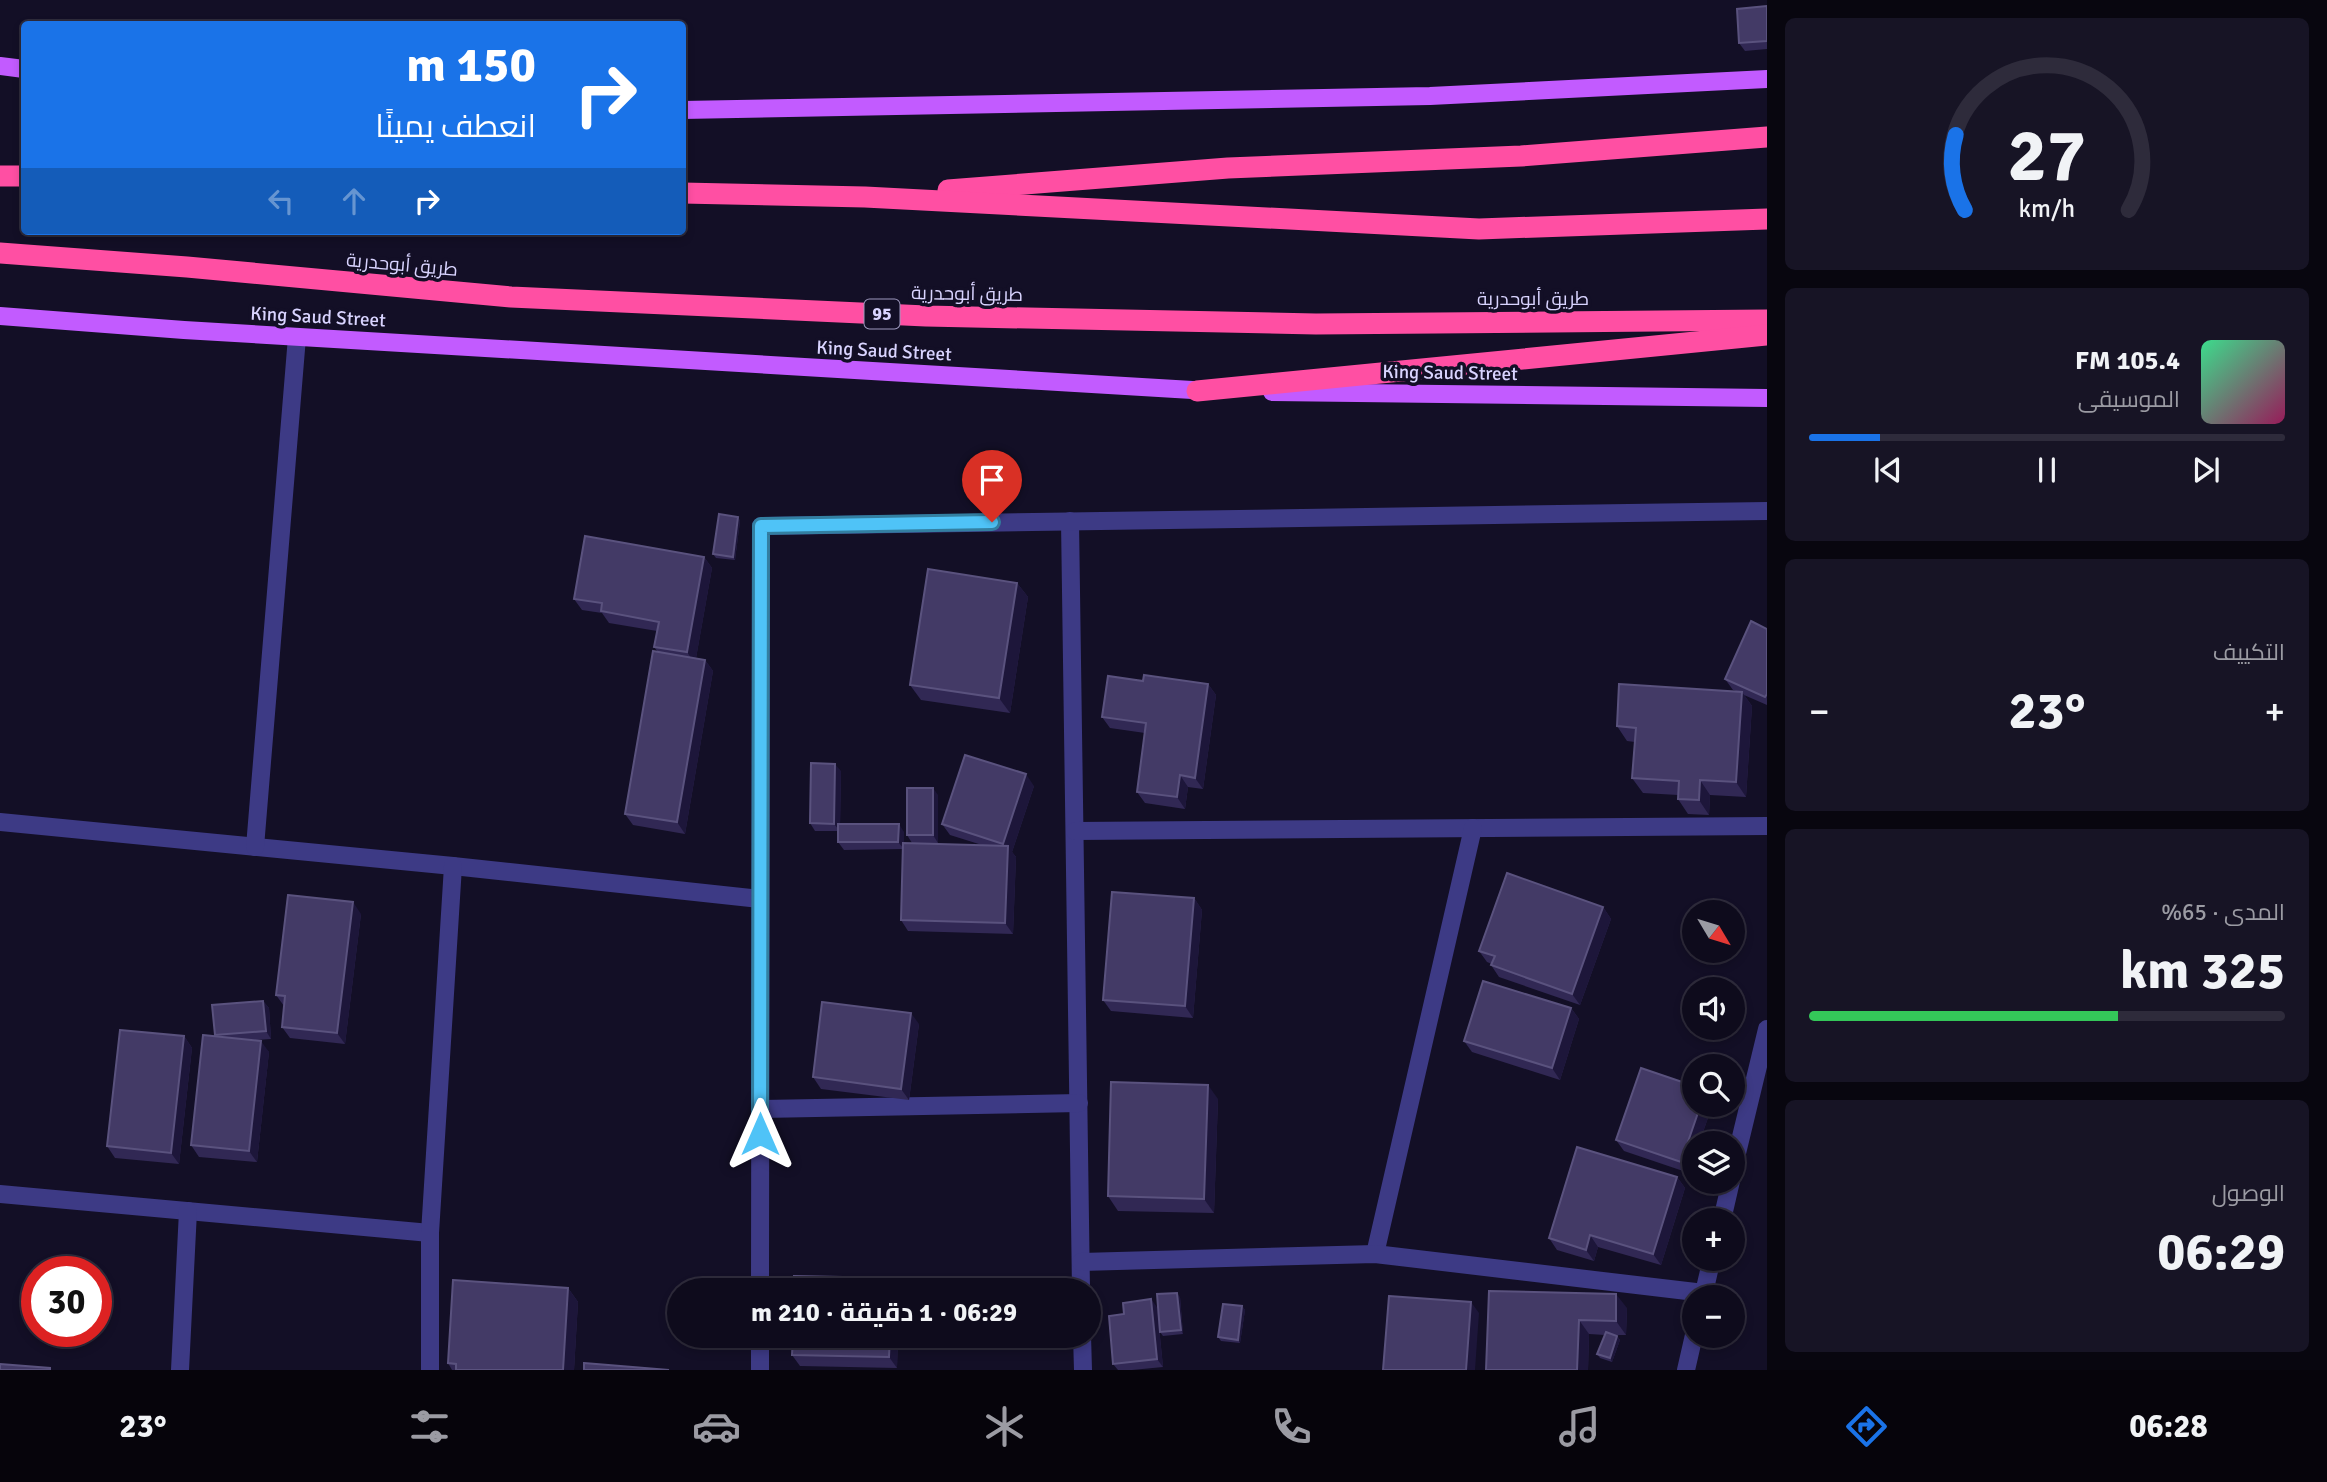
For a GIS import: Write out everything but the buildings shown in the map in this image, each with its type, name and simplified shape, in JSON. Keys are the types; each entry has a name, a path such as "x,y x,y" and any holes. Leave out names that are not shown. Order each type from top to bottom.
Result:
{"highway":[{"path":"864,197 1228,168 1521,156 1767,137"},
{"path":"0,176 21,176"},
{"path":"686,193 864,197 1479,229 1767,219"},
{"name":"طريق أبوحدرية","path":"0,253 187,267 511,298 926,316 1315,324 1767,320"},
{"path":"1197,391 1767,335"}],"main road":[{"path":"0,66 21,69"},
{"path":"686,110 1430,96 1767,79"},
{"name":"King Saud Street","path":"0,316 297,337 1197,391 1767,398"}],"street":[{"path":"255,847 297,337"},
{"path":"760,1278 761,526 1767,510"},
{"path":"1070,521 1082,1278"},
{"path":"0,822 760,899"},
{"path":"1074,831 1767,826"},
{"path":"1375,1254 1473,828"},
{"path":"430,1370 430,1233 453,866"},
{"path":"1743,1131 1766,1038"},
{"path":"760,1108 1079,1103"},
{"path":"0,1194 430,1233"},
{"path":"180,1370 188,1211"},
{"path":"1081,1262 1375,1254 1682,1292"},
{"path":"760,1348 760,1370"},
{"path":"1082,1348 1083,1370"},
{"path":"1686,1370 1691,1348"}],"route":[{"path":"760,1134 761,526 992,522"}]}
